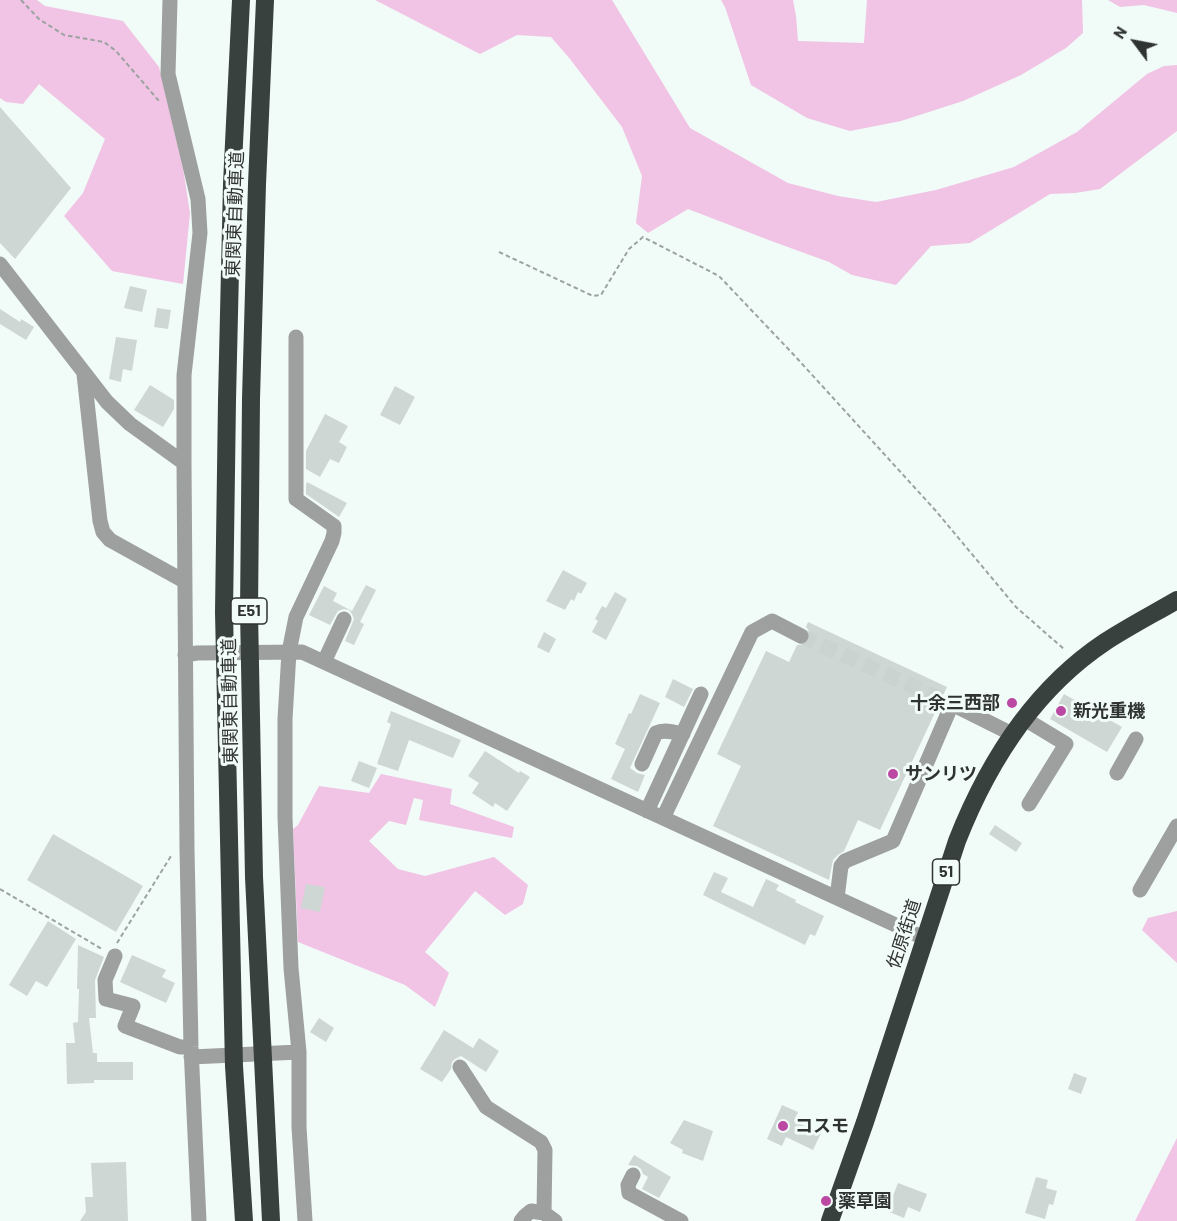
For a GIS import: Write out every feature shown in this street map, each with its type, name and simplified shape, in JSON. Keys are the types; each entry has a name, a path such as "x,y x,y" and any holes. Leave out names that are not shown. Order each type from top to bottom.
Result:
{"highway":[{"name":"東関東自動車道","path":"241,0 232,184 224,612 234,1066 244,1221"},
{"name":"東関東自動車道","path":"265,0 254,280 249,611 254,877 271,1221"},
{"name":"佐原街道","path":"830,1221 865,1122 957,841 971,805 988,772 1023,718 1077,663 1105,642 1177,600"}],"street":[{"path":"175,1 168,74 198,199 200,233 184,375 184,581 191,654 187,849 199,1221"},
{"path":"0,264 107,402 130,424 184,463"},
{"path":"297,337 296,498 334,526 332,541 296,618 284,652 285,817 294,1052 305,1221"},
{"path":"84,372 103,532 110,540 184,581"},
{"path":"324,662 344,619"},
{"path":"663,818 752,632 772,621 801,636"},
{"path":"191,654 302,652 924,938"},
{"path":"647,811 701,694"},
{"path":"837,898 842,866 845,861 892,841 947,702 1012,734"},
{"path":"1023,718 1066,744 1029,804"},
{"path":"642,764 656,733 672,731 682,734"},
{"path":"1117,773 1136,739"},
{"path":"1140,890 1177,826"},
{"path":"114,951 105,980 106,999 133,1006 125,1026 195,1054 294,1052"},
{"path":"460,1067 486,1107 541,1142 545,1150 549,1217 531,1211 521,1221"},
{"path":"633,1176 628,1185 629,1193 681,1221"}],"path":[{"path":"21,0 39,19 63,35 104,42 116,51 159,101"},
{"path":"500,252 593,296 602,295 629,249 643,237 719,276 928,502 1016,607 1077,663"},
{"path":"0,889 114,951 173,852 187,849"}],"shaded area":[{"path":"0,0 37,0 45,6 123,21 159,67 183,168 190,213 183,284 112,271 64,216 83,193 105,139 39,84 23,104 6,102 0,98"},
{"path":"375,0 612,0 690,128 788,183 838,196 876,202 936,190 1014,167 1077,132 1147,74 1164,66 1177,65 1177,131 1100,189 1050,194 970,243 931,246 896,285 852,275 829,262 688,209 648,233 636,223 642,176 622,127 551,37 517,35 480,54"},
{"path":"721,0 793,0 798,41 864,43 867,0 1082,0 1083,33 1066,48 1021,75 963,101 901,121 850,131 807,118 751,85"},
{"path":"1108,0 1177,0 1177,13 1144,5 1120,7"},
{"path":"381,774 452,789 450,804 514,827 512,838 419,820 423,800 414,798 406,825 389,821 369,841 398,869 425,876 494,857 528,885 523,904 505,915 475,891 425,952 449,973 435,1007 405,985 298,942 293,829 298,825 319,786 369,793"},
{"path":"1177,911 1177,963 1142,930 1148,918"},
{"path":"1177,1138 1177,1221 1135,1221"}],"building":[{"path":"0,107 71,188 15,259 0,243"},
{"path":"130,286 147,290 142,312 124,308"},
{"path":"157,308 171,310 168,329 154,327"},
{"path":"0,309 20,322 21,319 34,327 26,340 0,324"},
{"path":"116,337 137,340 132,371 123,369 121,382 109,379"},
{"path":"150,385 174,400 174,409 163,427 134,410"},
{"path":"395,386 415,397 400,425 380,415"},
{"path":"325,414 348,426 339,442 347,447 339,463 330,459 320,477 306,469 306,451"},
{"path":"307,482 347,503 339,517 306,494"},
{"path":"563,570 587,583 581,594 578,592 574,601 571,599 565,610 546,601"},
{"path":"366,585 376,590 360,622 364,624 354,645 345,641 354,619 349,610 338,611 330,625 309,615 324,586 337,593 333,601 352,611"},
{"path":"615,592 627,599 606,640 592,632 598,621 595,619 602,606 606,608"},
{"path":"808,622 947,687 880,830 858,820 844,851 833,860 829,880 713,826 741,766 717,754 766,651 789,662 797,645 806,644 810,640 806,627"},
{"path":"544,632 556,639 549,653 537,647"},
{"path":"673,679 693,689 684,707 665,697"},
{"path":"640,694 660,703 630,768 645,775 638,792 611,779 625,749 615,744"},
{"path":"1064,694 1122,727 1107,752 1050,719"},
{"path":"391,711 461,740 453,758 409,740 398,771 377,764 391,724 387,722"},
{"path":"485,751 519,773 520,771 530,777 507,811 495,803 493,807 472,793 479,783 468,776"},
{"path":"359,761 377,768 369,788 351,781"},
{"path":"995,825 1022,843 1016,852 989,834"},
{"path":"53,834 143,886 116,932 27,880"},
{"path":"714,872 728,878 721,892 753,907 766,879 779,885 776,890 824,916 815,936 810,934 805,945 703,895"},
{"path":"306,884 325,887 320,912 301,908"},
{"path":"48,921 76,939 47,987 36,981 27,996 9,985"},
{"path":"78,945 104,957 95,980 96,1018 89,1018 93,1053 97,1053 97,1062 133,1062 133,1080 94,1080 94,1083 67,1084 66,1043 75,1043 73,1023 78,1022"},
{"path":"132,955 166,970 162,977 175,983 166,1003 120,982"},
{"path":"319,1018 334,1028 326,1042 310,1032"},
{"path":"444,1030 473,1048 479,1038 499,1051 486,1072 461,1056 452,1062 451,1069 442,1082 420,1069"},
{"path":"1074,1073 1087,1078 1081,1094 1068,1089"},
{"path":"782,1105 798,1112 794,1121 821,1133 813,1150 786,1137 782,1146 767,1139"},
{"path":"684,1120 713,1131 703,1161 682,1153 683,1150 670,1143"},
{"path":"634,1155 671,1177 659,1198 642,1189 648,1177 641,1169 628,1165"},
{"path":"126,1162 128,1221 80,1221 86,1212 85,1197 93,1197 91,1163"},
{"path":"1036,1177 1048,1180 1046,1188 1057,1191 1053,1205 1049,1204 1045,1219 1025,1213"},
{"path":"898,1183 927,1194 920,1212 908,1207 904,1218 887,1211"}],"tunnel":[{"path":"801,636 941,699"}],"place":[{"name":"十余三西部","path":"1012,703"},
{"name":"新光重機","path":"1061,711"},
{"name":"サンリツ","path":"893,774"},
{"name":"コスモ","path":"783,1126"},
{"name":"薬草園","path":"826,1201"}]}
